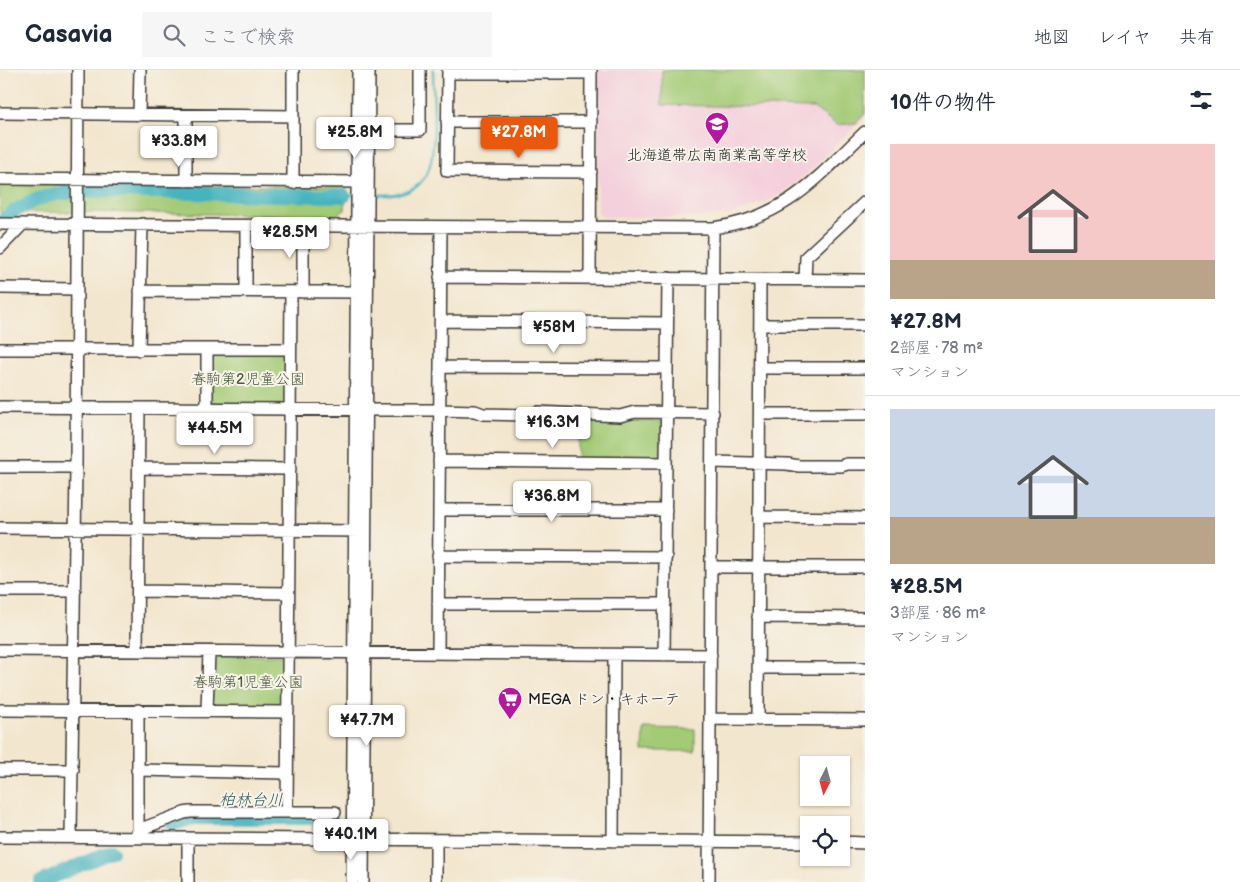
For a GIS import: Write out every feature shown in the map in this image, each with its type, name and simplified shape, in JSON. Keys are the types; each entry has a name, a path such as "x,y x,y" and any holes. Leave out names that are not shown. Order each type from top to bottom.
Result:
{"street":[{"path":"71,837 76,467 78,70"},
{"path":"139,115 140,70"},
{"path":"293,70 293,183"},
{"path":"358,70 363,130"},
{"path":"364,882 359,840 361,186 363,130 369,70"},
{"path":"363,130 420,130 420,70"},
{"path":"590,278 591,227 591,172 591,122 591,72 448,72 447,171 591,172"},
{"path":"0,113 293,116"},
{"path":"186,116 186,181"},
{"path":"447,122 591,122"},
{"path":"0,224 713,228 736,225 756,218 791,200 865,132"},
{"path":"0,179 76,183 186,181 361,186"},
{"path":"805,280 806,256 863,208"},
{"path":"0,248 18,224"},
{"path":"139,350 142,224"},
{"path":"246,226 246,291"},
{"path":"287,812 290,349 303,226"},
{"path":"438,653 441,227"},
{"path":"709,882 713,228"},
{"path":"440,278 865,280"},
{"path":"664,654 668,278"},
{"path":"758,720 760,280"},
{"path":"0,288 76,289"},
{"path":"140,292 362,292"},
{"path":"440,321 668,323"},
{"path":"760,324 865,325"},
{"path":"0,349 290,349"},
{"path":"207,350 207,409"},
{"path":"440,367 667,368"},
{"path":"760,368 865,368"},
{"path":"0,407 440,410 475,411 483,414 530,415 538,412 620,416 635,412 713,413"},
{"path":"137,651 139,408"},
{"path":"760,414 865,414"},
{"path":"439,462 666,463"},
{"path":"712,462 759,462 799,466 865,464"},
{"path":"0,467 76,467"},
{"path":"140,468 290,469"},
{"path":"439,510 666,510"},
{"path":"759,517 865,518"},
{"path":"0,528 360,531"},
{"path":"438,556 666,557"},
{"path":"711,567 865,567"},
{"path":"0,591 74,591"},
{"path":"138,591 288,593"},
{"path":"438,604 666,604"},
{"path":"758,618 865,618"},
{"path":"0,650 711,655"},
{"path":"208,710 209,652"},
{"path":"613,840 614,655"},
{"path":"758,668 865,668"},
{"path":"0,710 288,712"},
{"path":"137,834 138,710"},
{"path":"710,719 865,720"},
{"path":"0,770 73,770"},
{"path":"137,770 287,773"},
{"path":"137,834 184,813 335,812"},
{"path":"0,837 71,837 137,834 188,838 800,842"},
{"path":"188,838 188,882"},
{"path":"352,882 359,840"},
{"path":"436,840 436,882"},
{"path":"850,842 865,843"}],"shaded area":[{"name":"北海道帯広南商業高等学校","path":"598,70 865,70 865,117 808,173 773,199 730,215 701,217 604,217 598,213"}],"green space":[{"path":"662,70 865,70 865,114 856,123 837,125 814,108 662,105"},
{"path":"0,183 346,187 345,210 335,216 84,212 0,213"},
{"name":"春駒第2児童公園","path":"214,352 282,352 287,356 286,406 211,403 209,356"},
{"path":"578,421 662,421 661,459 578,459"},
{"name":"春駒第1児童公園","path":"213,655 283,656 285,709 210,707"},
{"path":"644,728 695,729 695,751 643,751"}],"waterway":[{"path":"371,195 405,193 418,185 427,174 431,162 434,136 433,70"},
{"path":"0,224 21,207 45,197 70,192 114,191 344,196"},
{"path":"344,196 353,195"},
{"name":"柏林台川","path":"173,824 193,818 331,818"},
{"name":"柏林台川","path":"41,882 112,851"}],"place":[{"name":"北海道帯広南商業高等学校","path":"717,145"},
{"name":"MEGA ドン・キホーテ","path":"510,720"}]}
